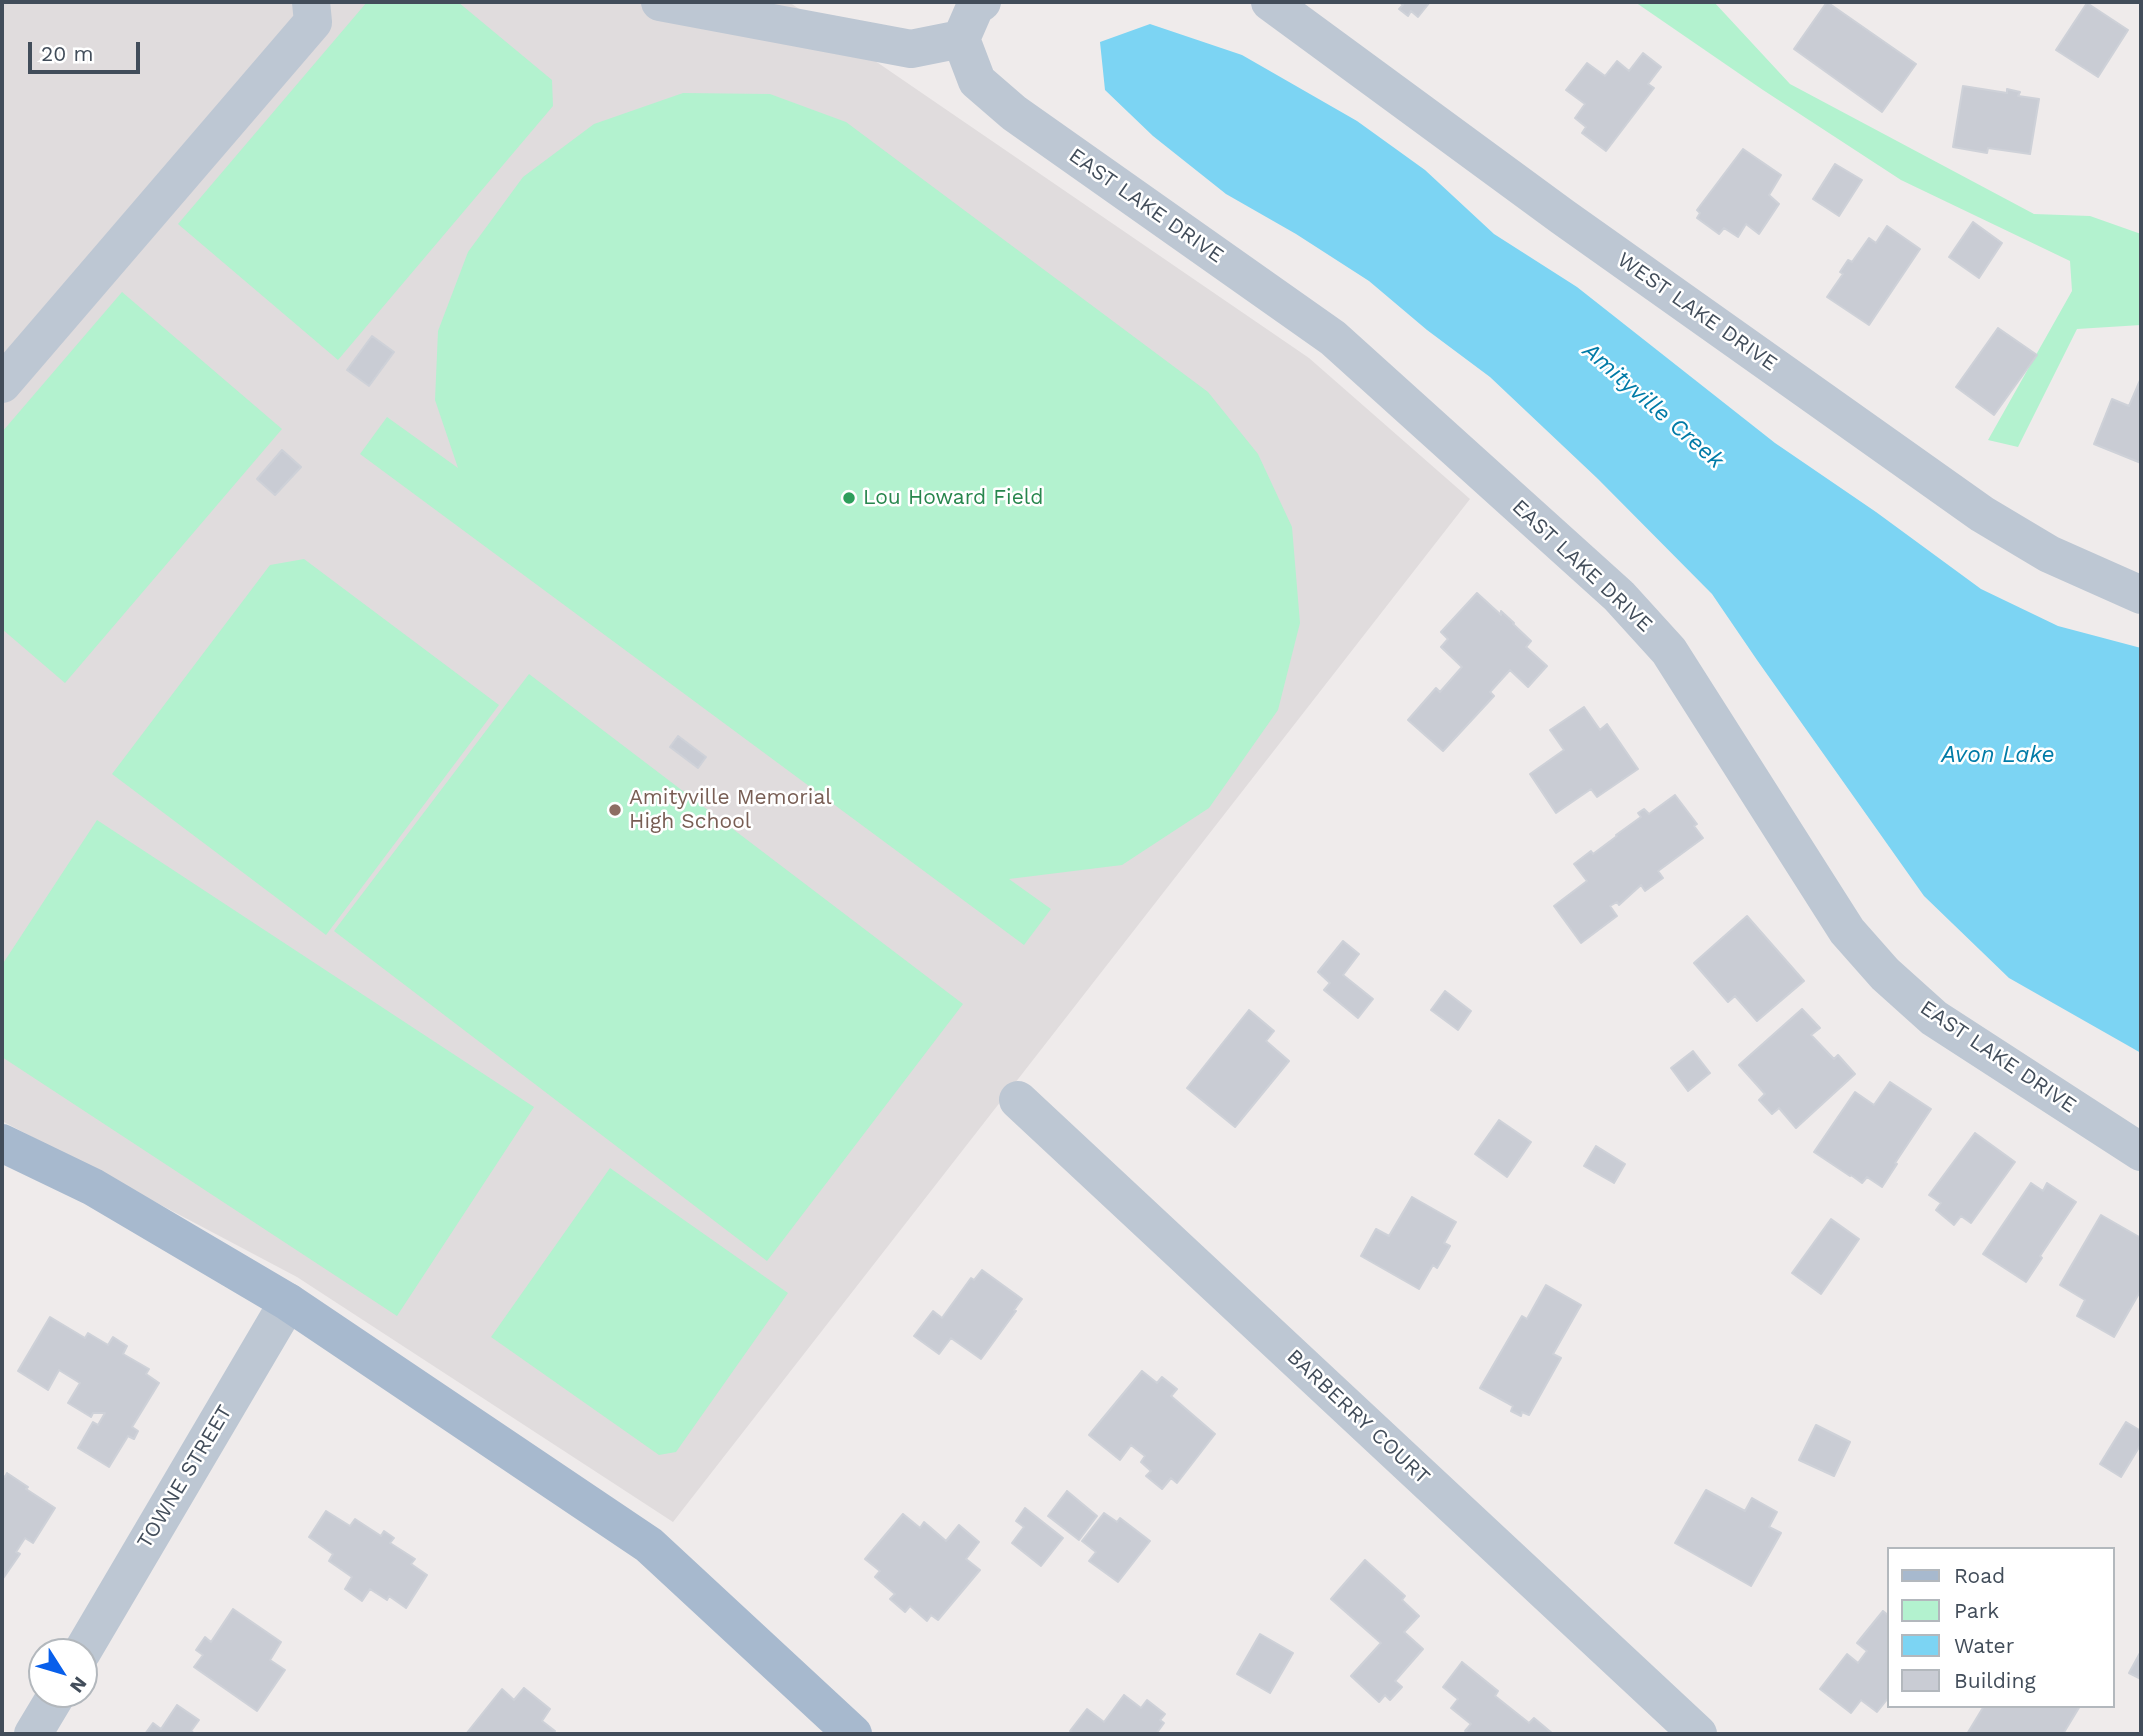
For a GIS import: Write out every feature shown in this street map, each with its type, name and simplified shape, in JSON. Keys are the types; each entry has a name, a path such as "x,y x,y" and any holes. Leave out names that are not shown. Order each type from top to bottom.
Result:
{"main road":[{"path":"2,1143 93,1188 288,1302 649,1545 853,1734"}],"street":[{"path":"2,384 313,22 311,2"},
{"path":"660,2 911,49 961,38 975,7 982,2"},
{"name":"WEST LAKE DRIVE","path":"1270,2 1563,216 1982,514 2049,554 2141,595"},
{"name":"EAST LAKE DRIVE","path":"961,38 976,81 1014,113 1333,338 1619,596 1670,651 1847,931 1885,974 1934,1018 2141,1152"},
{"name":"BARBERRY COURT","path":"1018,1100 1698,1734"},
{"name":"TOWNE STREET","path":"90,1638 288,1302"},
{"path":"33,1734 49,1708"}],"shaded area":[{"name":"Amityville Memorial High School","path":"2,2 789,2 1309,358 1470,499 673,1522 297,1277 2,1121"}],"green space":[{"path":"367,2 458,2 552,80 553,106 338,360 178,224"},
{"path":"1635,2 1714,2 1790,84 2034,214 2090,216 2141,234 2141,325 2077,329 2018,447 1988,440 2072,291 2070,261 1901,180"},
{"name":"Lou Howard Field","path":"683,93 770,94 846,122 1208,392 1258,454 1292,527 1300,623 1278,710 1209,808 1122,865 1009,879 1051,909 1024,945 360,454 387,417 458,468 435,400 438,331 468,252 523,177 594,124"},
{"path":"122,292 282,429 65,683 2,629 2,432"},
{"path":"304,559 499,705 326,935 112,774 270,565"},
{"path":"529,674 963,1004 767,1261 334,931"},
{"path":"97,820 534,1107 397,1316 2,1057 2,965"},
{"path":"610,1168 788,1293 676,1452 659,1455 491,1337"}],"water":[{"name":"Avon Lake","path":"1150,24 1242,55 1357,121 1425,170 1494,234 1577,287 1775,443 1876,512 1981,589 2058,626 2141,648 2141,1053 2009,978 1924,896 1712,594 1598,479 1490,377 1427,330 1369,281 1296,234 1226,194 1153,136 1105,90 1100,42"}],"building":[{"path":"1399,2 1430,2 1418,17 1411,11 1408,16 1399,9 1403,5"},
{"path":"1827,2 1916,64 1882,112 1794,49"},
{"path":"2087,3 2128,30 2098,77 2056,50"},
{"path":"1643,53 1661,67 1648,84 1654,88 1606,151 1582,133 1586,127 1575,118 1585,104 1566,90 1587,63 1605,76 1617,61 1629,71"},
{"path":"1963,86 2007,93 2007,89 2020,92 2018,96 2039,99 2030,154 1988,148 1987,153 1953,147"},
{"path":"1743,149 1781,175 1769,195 1779,204 1759,234 1746,224 1738,237 1724,228 1719,234 1697,218 1700,213 1697,210"},
{"path":"1835,164 1862,180 1839,216 1813,199"},
{"path":"1973,222 2002,243 1979,278 1949,257"},
{"path":"1887,226 1920,249 1869,325 1827,297 1843,274 1840,272 1848,260 1852,262 1869,238 1876,243"},
{"path":"1998,328 2037,355 1994,415 1956,387"},
{"path":"372,336 394,352 369,386 347,370"},
{"path":"2141,378 2141,463 2094,444 2112,399 2129,406"},
{"path":"282,450 301,467 275,495 257,479"},
{"path":"1477,593 1514,623 1531,641 1526,647 1547,666 1528,687 1510,670 1490,692 1494,696 1443,751 1408,720 1436,688 1440,692 1462,667 1441,647 1448,639 1441,632"},
{"path":"1584,707 1600,730 1607,724 1638,769 1597,797 1591,789 1556,813 1530,774 1564,750 1550,730"},
{"path":"678,736 706,757 698,768 670,747"},
{"path":"1675,795 1697,824 1694,826 1703,838 1658,871 1663,878 1645,891 1641,885 1619,905 1617,902 1610,906 1617,916 1581,943 1554,906 1587,881 1574,864 1591,851 1593,854 1641,817 1638,813 1644,809 1649,814"},
{"path":"1747,916 1804,981 1757,1021 1735,996 1728,1002 1694,963"},
{"path":"1343,941 1359,954 1343,975 1373,999 1358,1018 1324,990 1330,983 1318,972"},
{"path":"1445,991 1471,1011 1458,1030 1431,1010"},
{"path":"1802,1009 1820,1028 1811,1035 1834,1059 1838,1055 1855,1074 1796,1128 1779,1108 1772,1114 1759,1100 1765,1094 1739,1065"},
{"path":"1249,1010 1274,1031 1266,1041 1289,1061 1235,1127 1187,1088"},
{"path":"1693,1051 1710,1073 1688,1091 1671,1068"},
{"path":"1890,1082 1931,1109 1882,1187 1867,1177 1862,1183 1814,1152 1855,1092 1874,1105"},
{"path":"1499,1120 1531,1142 1507,1177 1475,1154"},
{"path":"1975,1133 2015,1162 1971,1223 1961,1216 1954,1225 1936,1210 1941,1203 1929,1195"},
{"path":"1596,1146 1625,1164 1614,1183 1584,1166"},
{"path":"2031,1183 2043,1191 2047,1183 2076,1202 2026,1282 1983,1254"},
{"path":"1412,1197 1456,1222 1444,1243 1450,1246 1437,1268 1433,1265 1419,1289 1361,1256 1376,1229 1389,1236"},
{"path":"2101,1215 2141,1238 2141,1290 2114,1337 2077,1316 2085,1300 2060,1285"},
{"path":"1831,1219 1859,1239 1821,1294 1792,1273"},
{"path":"982,1270 1022,1299 981,1359 951,1338 939,1354 914,1336 933,1311 942,1318 971,1278 974,1280"},
{"path":"1546,1285 1581,1305 1553,1354 1561,1358 1529,1415 1522,1412 1521,1416 1511,1411 1513,1406 1480,1388 1522,1316 1527,1319"},
{"path":"50,1317 85,1338 88,1333 108,1345 113,1337 127,1346 123,1354 149,1369 146,1374 159,1383 132,1427 138,1431 134,1439 128,1436 109,1467 78,1448 93,1422 98,1425 105,1413 93,1413 91,1417 68,1403 80,1383 59,1370 48,1390 18,1371"},
{"path":"1142,1371 1157,1383 1162,1377 1177,1389 1171,1396 1215,1434 1177,1483 1171,1478 1162,1489 1146,1476 1151,1471 1141,1462 1145,1456 1131,1445 1120,1460 1089,1435"},
{"path":"2126,1422 2141,1431 2141,1444 2121,1477 2100,1464"},
{"path":"1816,1425 1850,1442 1834,1476 1799,1460"},
{"path":"7,1473 55,1508 33,1543 25,1538 16,1552 20,1554 2,1580 2,1475 5,1477"},
{"path":"1706,1490 1745,1511 1752,1498 1777,1512 1769,1527 1781,1533 1751,1586 1675,1543"},
{"path":"1067,1491 1097,1516 1079,1540 1048,1516"},
{"path":"1025,1508 1063,1538 1041,1566 1012,1543 1024,1527 1016,1521"},
{"path":"326,1511 350,1526 355,1519 381,1536 384,1531 394,1538 390,1543 415,1559 411,1564 427,1575 406,1608 389,1596 387,1600 370,1589 362,1601 345,1589 352,1577 329,1561 333,1554 309,1537"},
{"path":"1104,1513 1117,1522 1120,1518 1150,1541 1118,1582 1089,1561 1096,1552 1082,1541"},
{"path":"903,1514 920,1528 924,1522 946,1541 959,1525 979,1542 966,1559 980,1570 938,1620 931,1615 927,1621 910,1606 905,1612 890,1599 895,1594 875,1577 880,1571 865,1559"},
{"path":"1365,1560 1405,1596 1402,1600 1419,1616 1404,1632 1423,1649 1395,1681 1402,1687 1390,1700 1385,1695 1379,1702 1351,1676 1381,1643 1331,1599"},
{"path":"233,1609 281,1642 270,1660 285,1670 257,1711 194,1667 203,1655 196,1650 205,1637 211,1642"},
{"path":"1883,1611 1888,1615 1888,1698 1877,1712 1861,1700 1851,1713 1820,1689 1847,1654 1858,1663 1867,1651 1857,1643"},
{"path":"1260,1634 1293,1653 1270,1693 1237,1674"},
{"path":"2141,1651 2141,1679 2129,1673"},
{"path":"1462,1662 1498,1691 1495,1696 1529,1723 1534,1718 1553,1734 1470,1734 1465,1731 1471,1724 1451,1708 1458,1699 1443,1687"},
{"path":"524,1688 550,1709 542,1721 555,1731 553,1734 466,1734 502,1689 514,1700"},
{"path":"1124,1695 1141,1708 1147,1700 1165,1714 1160,1720 1164,1723 1156,1734 1074,1734 1070,1731 1087,1709 1104,1722"},
{"path":"177,1705 199,1720 191,1731 195,1734 145,1734 153,1723 161,1729"},
{"path":"1983,1708 2079,1708 2063,1734 1967,1734"}],"place":[{"name":"Lou Howard Field","path":"849,498"},
{"name":"Amityville Memorial High School","path":"615,810"}],"water label":[{"name":"Amityville Creek","path":"1653,406"}]}
